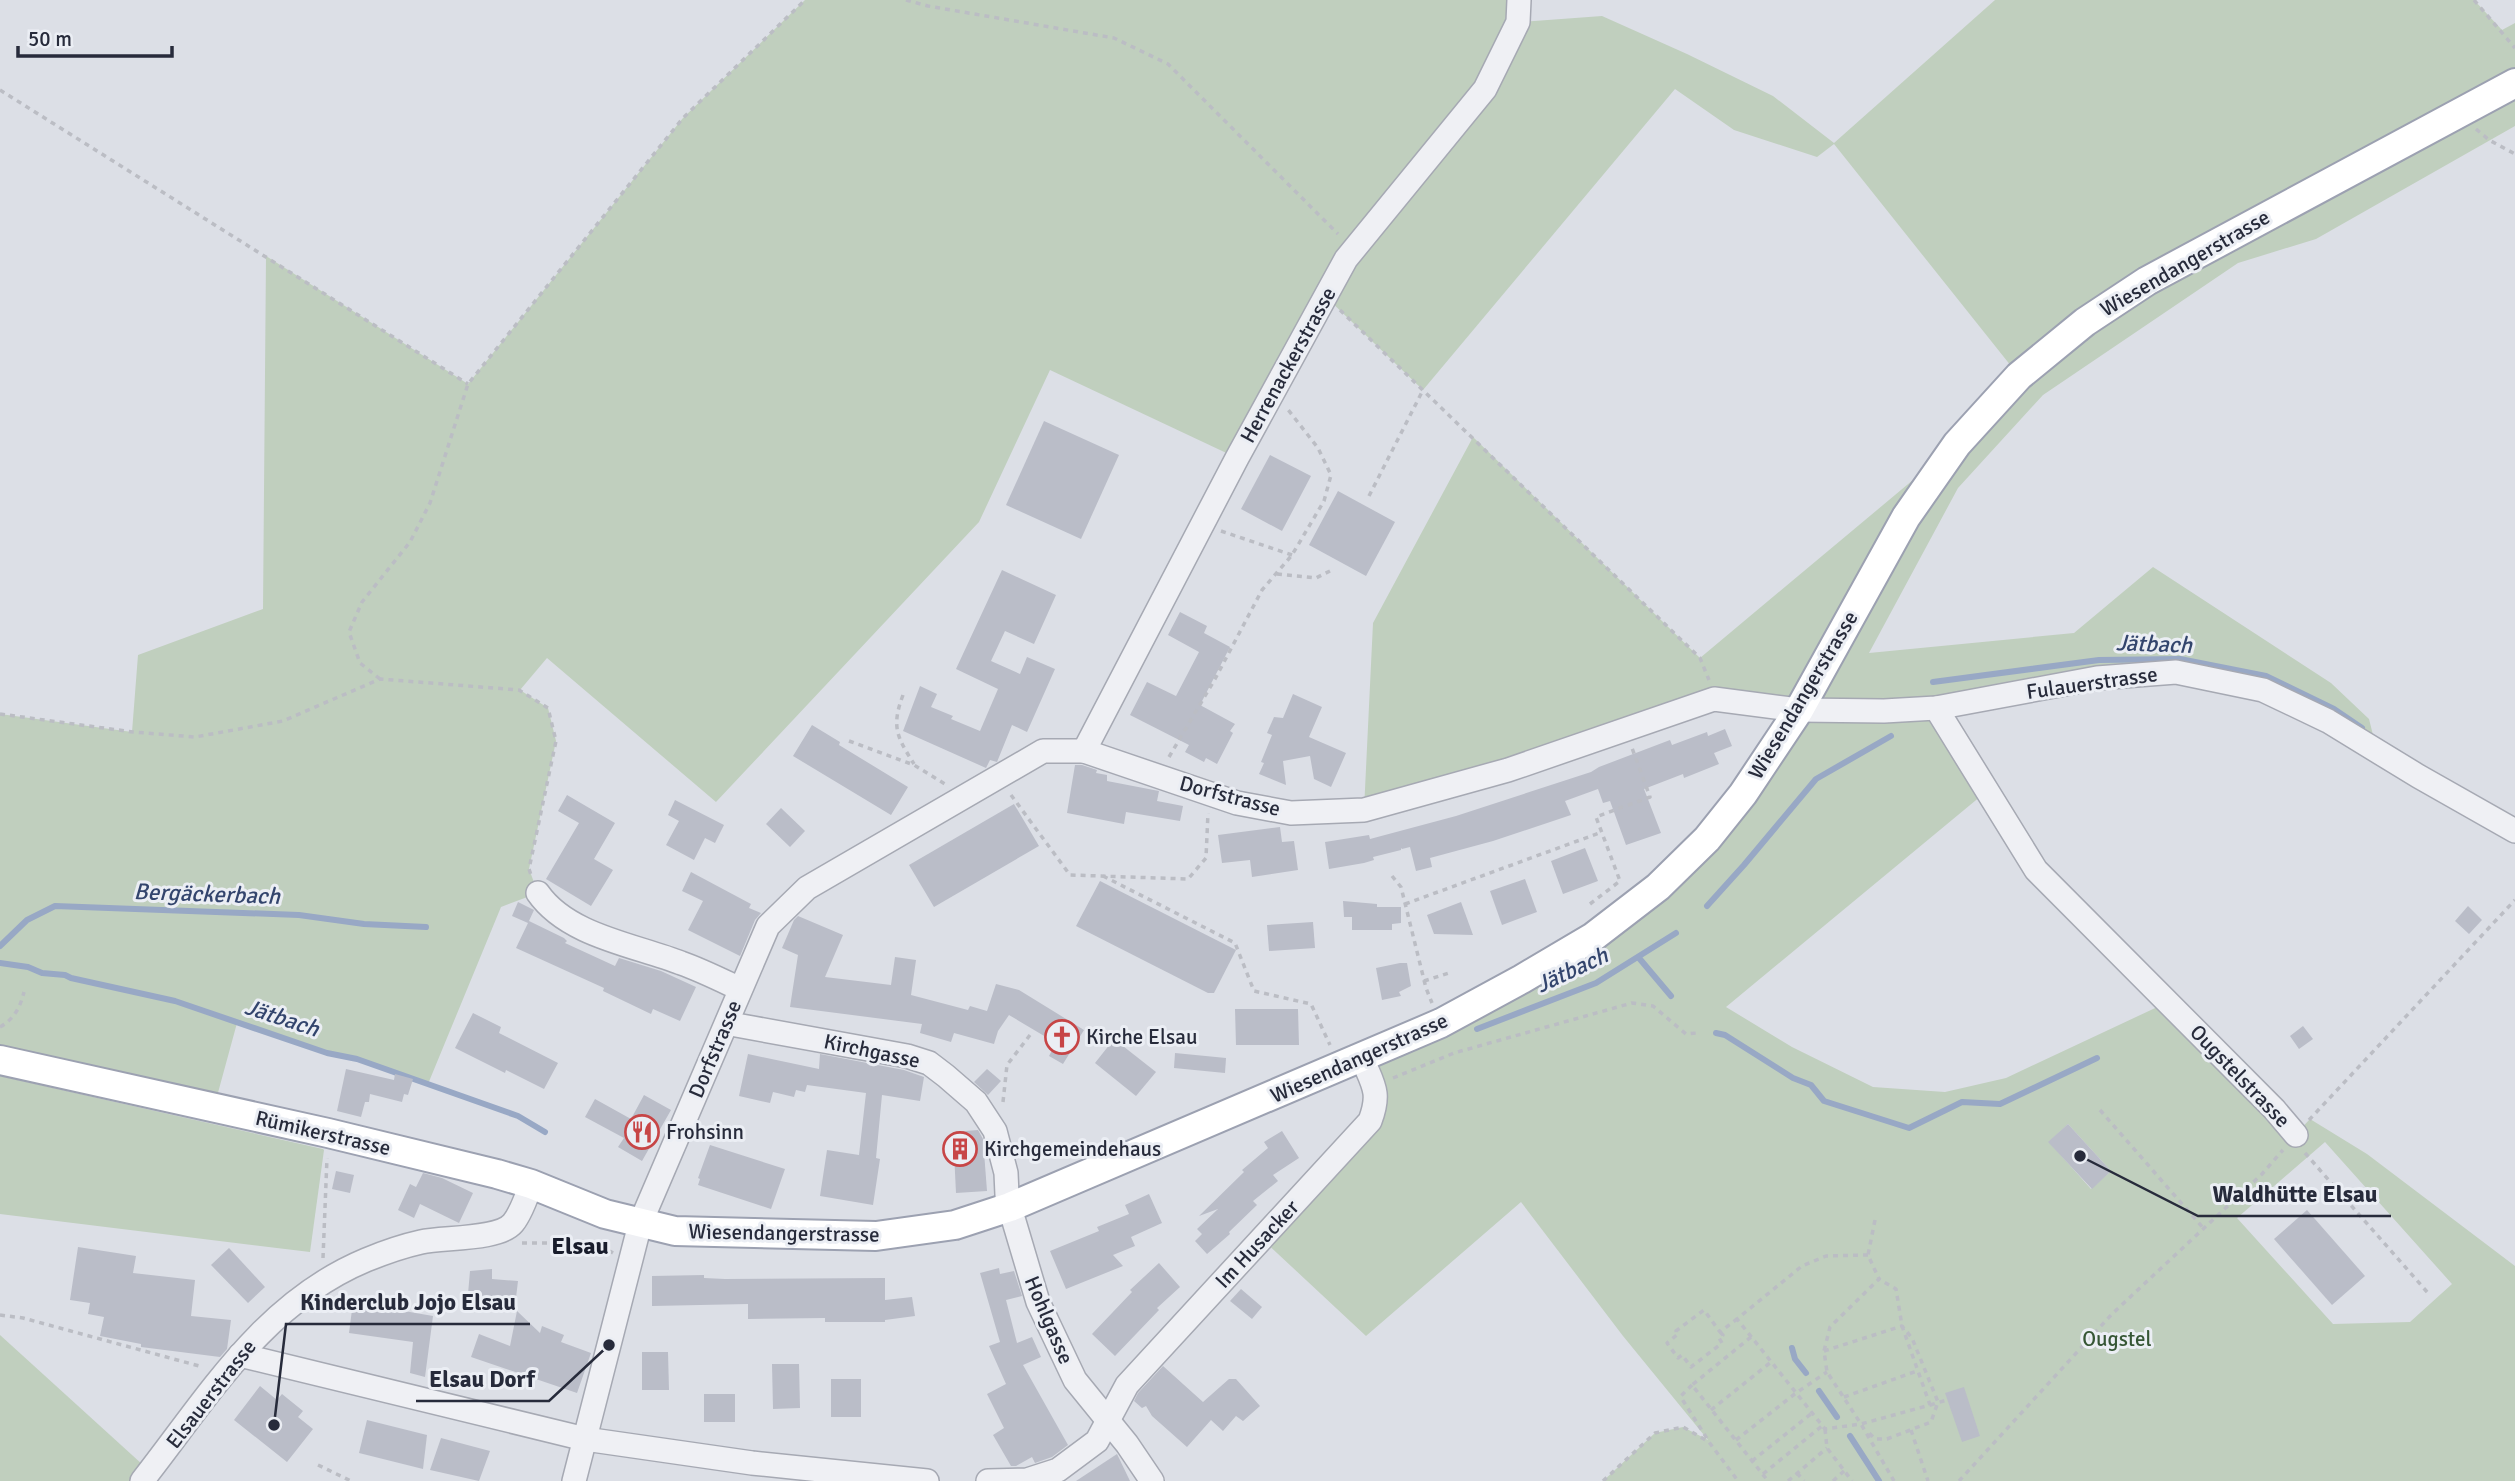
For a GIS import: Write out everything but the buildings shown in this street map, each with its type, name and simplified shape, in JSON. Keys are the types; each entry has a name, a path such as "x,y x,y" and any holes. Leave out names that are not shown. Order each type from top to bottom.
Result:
{"main road":[{"name":"Wiesendangerstrasse","path":"640,1224 675,1231 876,1236 955,1225 1010,1207 1441,1023 1593,936 1658,887 1707,839 1743,794 1799,710 1906,517 1956,444 2019,376 2085,322 2147,281 2515,83"},
{"name":"Rümikerstrasse","path":"0,1060 328,1133 531,1184 606,1214 640,1224"}],"street":[{"name":"Herrenackerstrasse","path":"1084,751 1346,259 1485,89 1518,22 1519,0"},
{"name":"Fulauerstrasse","path":"1799,710 1884,711 1936,708 2097,678 2176,673 2263,690 2328,721 2515,831"},
{"name":"Dorfstrasse","path":"574,1481 640,1224 768,926 807,888 1043,751 1084,751 1237,803 1291,813 1364,810 1508,770 1714,699 1799,710"},
{"name":"Ougstelstrasse","path":"1936,708 2036,870 2245,1080 2296,1135"},
{"name":"Dorfstrasse","path":"538,893 548,908 606,940 680,962 740,989"},
{"name":"Kirchgasse","path":"727,1021 907,1056 929,1063 976,1102 995,1131 1006,1173 1010,1207"},
{"name":"Im Husacker","path":"988,1481 1027,1480 1058,1470 1097,1441 1127,1385 1370,1121 1377,1102 1374,1086 1362,1058"},
{"path":"502,1232 514,1222 531,1184"},
{"name":"Hohlgasse","path":"1010,1207 1038,1302 1075,1380 1153,1481"},
{"name":"Elsauerstrasse","path":"142,1481 261,1331 322,1282 366,1259 421,1242 502,1232"},
{"path":"240,1355 585,1439 752,1463 927,1481"}],"path":[{"path":"380,680 359,663 349,632 362,602 410,542 430,503 468,384 684,118 806,0"},
{"path":"906,0 1114,38 1168,64 1338,233 1346,259"},
{"path":"2474,0 2515,48"},
{"path":"0,90 468,384"},
{"path":"2462,111 2476,130 2489,141 2515,154"},
{"path":"1326,296 1700,658 1708,674 1714,699"},
{"path":"1368,496 1423,390"},
{"path":"1157,776 1215,679 1262,590 1292,555 1324,501 1331,475 1318,448 1292,413 1272,394"},
{"path":"1202,525 1292,555"},
{"path":"1278,574 1316,578 1330,571"},
{"path":"0,713 132,732 195,737 283,721 380,680 519,690 548,708 556,741 529,869 538,893"},
{"path":"902,695 897,712 898,738 914,765"},
{"path":"1590,904 1620,881 1596,817 1650,797 1625,729"},
{"path":"849,741 914,765 964,795"},
{"path":"999,776 1070,875 1188,879 1206,858 1207,816 1213,794"},
{"path":"1405,904 1602,832"},
{"path":"1101,875 1235,943 1254,991 1311,1004 1334,1053"},
{"path":"1392,877 1401,887 1424,981 1433,1004"},
{"path":"2428,1293 2307,1157 2296,1135 2515,900"},
{"path":"1424,981 1452,972"},
{"path":"0,1027 11,1021 22,1002 24,992"},
{"path":"1374,1086 1454,1053 1632,1003 1653,1006 1686,1034 1696,1034"},
{"path":"984,1115 1003,1102 1007,1065 1030,1035"},
{"path":"2100,1110 2204,1229"},
{"name":"Ougstelstrasse","path":"1959,1481 2112,1314 2262,1174 2296,1135"},
{"path":"322,1282 327,1149"},
{"path":"1875,1220 1868,1255 1879,1279 1896,1289 1902,1326 1930,1405"},
{"path":"502,1232 514,1243 596,1243 629,1264"},
{"path":"1720,1332 1802,1266 1826,1256 1868,1255"},
{"path":"1879,1279 1830,1327 1824,1351 1827,1372 1894,1481"},
{"path":"1704,1310 1720,1332 1723,1335 1719,1338 1722,1343 1691,1367 1682,1355 1678,1358 1667,1343 1678,1334 1676,1331 1704,1310"},
{"path":"0,1315 23,1318 225,1373"},
{"path":"1737,1319 1824,1428 1827,1448 1852,1481"},
{"path":"1824,1351 1902,1326"},
{"path":"1861,1424 1875,1439 1887,1439 1931,1422 1938,1402 1912,1338 1902,1326"},
{"path":"1738,1481 1709,1442 1681,1395 1751,1337"},
{"path":"1711,1410 1771,1362"},
{"path":"1844,1397 1917,1371"},
{"path":"1735,1440 1827,1372"},
{"path":"1692,1385 1768,1481"},
{"path":"1763,1474 1824,1428 1861,1424 1947,1400"},
{"path":"1752,1461 1812,1413"},
{"path":"1603,1481 1656,1433 1684,1427 1709,1442"},
{"path":"1911,1429 1928,1481"},
{"path":"1788,1481 1827,1448"},
{"path":"318,1465 351,1481"},
{"path":"1833,1481 1844,1471"},
{"path":"1797,1473 1804,1481"}],"green space":[{"name":"Ougstel","path":"805,0 1519,0 1519,22 1602,16 1687,54 1773,96 1834,143 1995,0 2474,0 2502,30 2515,23 2515,126 2316,239 2238,263 2043,395 1958,488 1869,653 2074,633 2153,567 2331,683 2369,719 2377,751 2328,721 2177,672 1937,707 1987,791 1726,1007 1792,1047 1873,1087 1945,1092 2006,1078 2168,1002 2296,1134 2310,1119 2367,1154 2515,1266 2515,1481 1603,1481 1655,1433 1683,1427 1708,1440 1623,1336 1521,1202 1366,1336 1262,1239 1370,1121 1362,1058 1658,887 1798,711 1713,699 1364,810 1373,623 1473,437 1700,658 1956,444 2019,376 1834,144 1817,157 1734,130 1675,89 1423,390 1326,297 1237,458 1050,370 979,522 716,802 547,658 520,690 548,708 556,741 529,869 538,893 501,907 428,1084 237,1023 216,1100 0,1048 0,714 132,732 138,655 263,609 266,256 468,384 683,118","holes":["2068,1124 2111,1171 2091,1189 2049,1142","2325,1142 2452,1284 2410,1322 2333,1324 2237,1218"]},
{"path":"0,1076 323,1149 310,1252 0,1214"},
{"path":"0,1335 143,1465 130,1481 0,1481"}],"waterway":[{"name":"Jätbach","path":"1933,682 2099,660 2180,659 2266,676 2334,709 2362,728"},
{"name":"Jätbach","path":"1707,906 1816,779 1891,736"},
{"name":"Bergäckerbach","path":"0,946 27,920 55,906 299,915 364,924 426,927"},
{"name":"Jätbach","path":"1477,1029 1596,983 1676,933"},
{"path":"1639,958 1671,996"},
{"name":"Jätbach","path":"0,963 175,1001 327,1053 357,1059 518,1116 545,1132"},
{"path":"1716,1033 1725,1035 1793,1078 1811,1085 1824,1101 1909,1128 1962,1102 2000,1104 2097,1058"},
{"path":"1792,1348 1795,1359 1806,1373"},
{"path":"1819,1391 1837,1417"},
{"path":"1850,1436 1879,1481"}],"place":[{"name":"Kirche Elsau","path":"1062,1037"},
{"name":"Frohsinn","path":"642,1132"},
{"name":"Kirchgemeindehaus","path":"960,1149"},
{"name":"Waldhütte Elsau","path":"2080,1156"},
{"name":"Elsau Dorf","path":"609,1345"},
{"name":"Kinderclub Jojo Elsau","path":"274,1425"}],"district":[{"name":"Elsau","path":"580,1246"}]}
